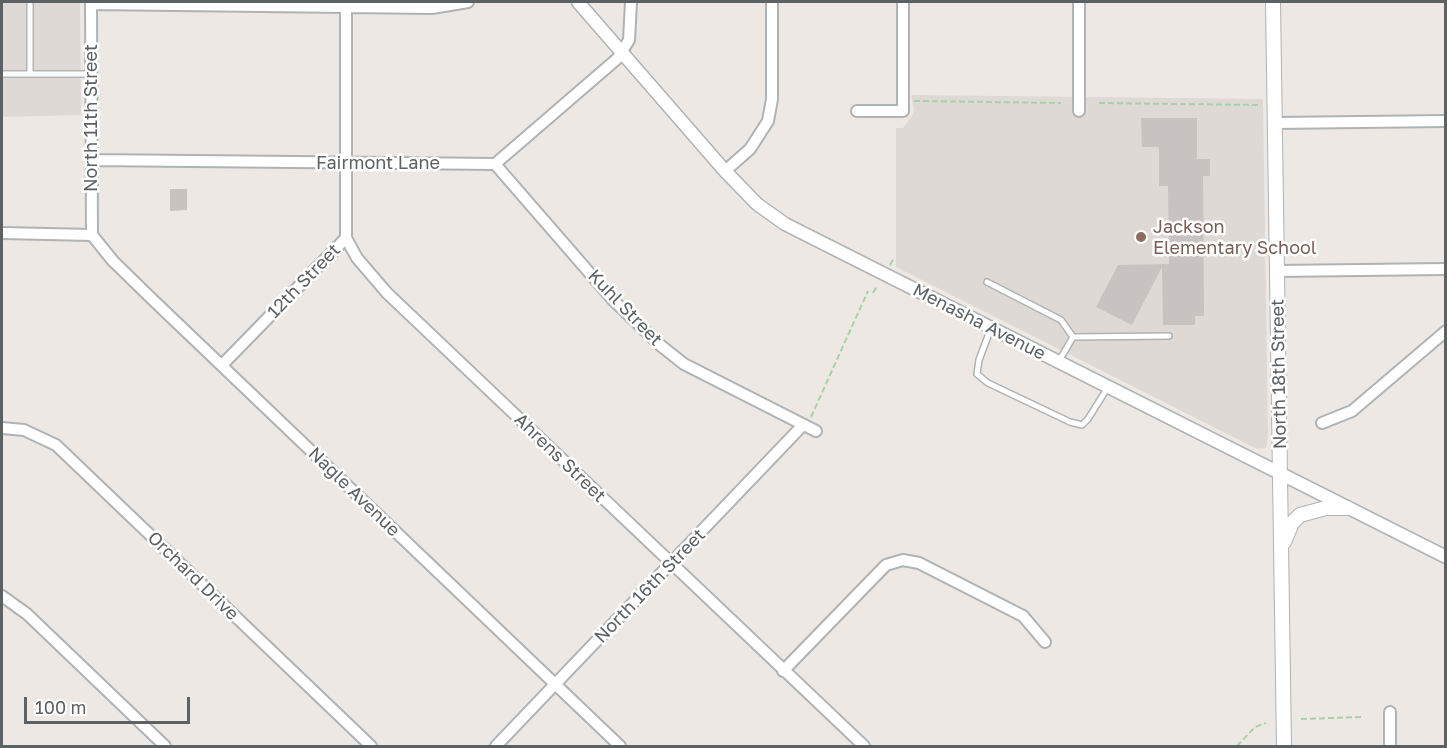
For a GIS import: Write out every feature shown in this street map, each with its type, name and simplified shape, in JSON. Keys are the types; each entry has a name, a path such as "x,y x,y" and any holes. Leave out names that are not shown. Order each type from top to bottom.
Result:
{"main road":[{"name":"North 18th Street","path":"1273,2 1284,747"},
{"path":"1282,546 1292,524 1300,515 1326,508 1347,508"}],"street":[{"path":"91,3 346,4 432,9 468,2"},
{"name":"Menasha Avenue","path":"578,2 725,171 757,204 785,224 1446,557"},
{"path":"495,164 606,70 622,52 629,36 631,2"},
{"path":"725,171 750,149 768,121 772,99 772,2"},
{"path":"857,111 903,111 903,2"},
{"path":"1079,2 1079,111"},
{"name":"North 11th Street","path":"91,3 92,235"},
{"name":"12th Street","path":"222,365 346,238 346,4"},
{"path":"1274,123 1446,121"},
{"name":"Fairmont Lane","path":"91,160 495,164"},
{"name":"Kuhl Street","path":"495,164 613,300 660,345 684,364 807,421 816,431"},
{"path":"2,233 92,235"},
{"name":"Nagle Avenue","path":"92,235 113,261 620,747"},
{"name":"Ahrens Street","path":"346,238 357,258 387,293 864,747"},
{"path":"1276,271 1446,269"},
{"path":"1322,423 1352,411 1446,331"},
{"name":"North 16th Street","path":"496,747 807,421"},
{"name":"Orchard Drive","path":"2,428 24,430 56,445 371,747"},
{"path":"783,671 886,565 903,560 919,563 1023,616 1045,642"},
{"path":"2,596 27,614 165,747"},
{"path":"1389,712 1390,747"}],"lane":[{"path":"30,2 30,74"},
{"path":"2,74 91,74"},
{"path":"987,282 1061,320 1073,337"},
{"path":"991,328 979,360 977,374 988,383 1070,422 1082,425 1108,387"},
{"path":"1073,337 1169,336"},
{"path":"1058,362 1073,337"}],"path":[{"path":"913,101 1061,103"},
{"path":"1099,103 1259,105"},
{"path":"890,265 894,258"},
{"path":"873,293 877,286"},
{"path":"807,421 868,291"},
{"path":"1301,719 1362,717"},
{"path":"1237,747 1256,728 1266,723"}],"shaded area":[{"path":"2,2 80,2 81,115 2,117"},
{"path":"911,95 1263,99 1268,436 1266,448 1257,449 896,267 896,128 903,128 912,116 914,110"}],"building":[{"path":"1141,118 1197,118 1197,159 1210,159 1210,176 1203,176 1204,316 1195,316 1195,325 1163,325 1162,267 1132,325 1096,307 1118,265 1169,264 1168,186 1159,186 1159,147 1142,147"},
{"path":"170,189 187,189 187,210 170,211"}],"place":[{"name":"Jackson Elementary School","path":"1141,237"}]}
